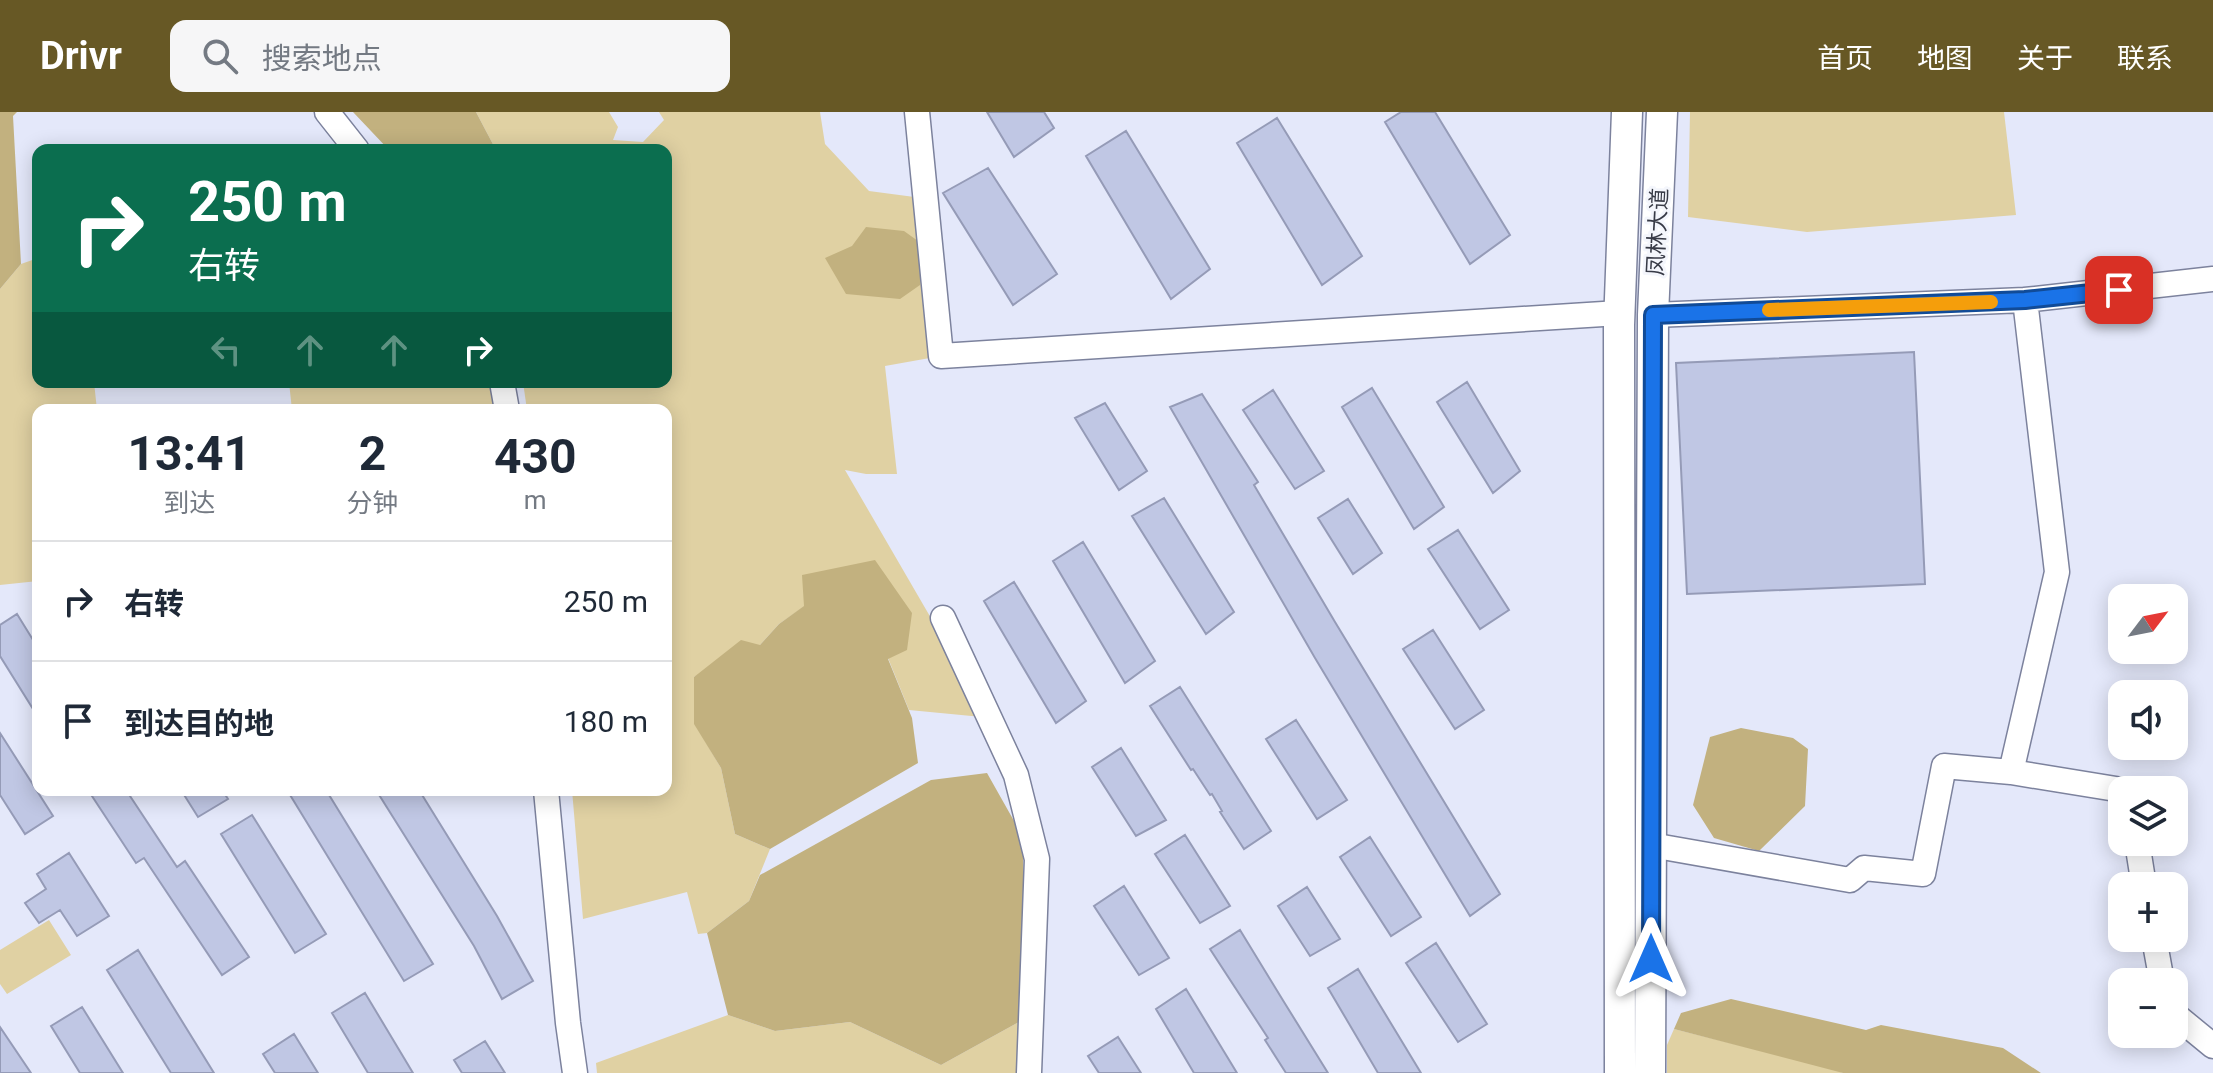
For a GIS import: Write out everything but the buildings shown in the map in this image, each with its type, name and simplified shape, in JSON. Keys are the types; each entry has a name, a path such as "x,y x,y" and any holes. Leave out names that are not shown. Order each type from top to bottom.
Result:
{"main road":[{"name":"凤林大道","path":"1620,1073 1619,313 1627,112"},
{"name":"凤林大道","path":"1650,1073 1653,315 1662,112"}],"street":[{"path":"327,112 352,144"},
{"path":"917,112 941,356 1619,313"},
{"path":"1653,315 2025,300 2213,279"},
{"path":"2011,772 2057,572 2025,300"},
{"path":"943,618 1016,775 1037,859 1029,1073"},
{"path":"1651,845 1850,880 1864,868 1923,874 1944,766 2011,772 2108,788"},
{"path":"546,796 556,990 575,1073"},
{"path":"2188,1025 2213,1046"}],"shaded area":[{"path":"0,112 17,112 13,116 21,264 0,289"},
{"path":"353,112 476,112 493,144 383,144"},
{"path":"476,112 609,112 618,127 613,140 643,142 664,120 659,112 820,112 825,144 869,191 922,198 941,356 885,366 897,474 845,470 935,625 982,717 909,710 888,658 805,606 779,624 760,645 694,677 695,724 721,768 735,834 770,849 749,901 707,933 698,934 687,892 583,919 573,796 672,796 672,404 526,404 524,388 672,388 672,144 493,144"},
{"path":"1690,112 2004,112 2016,215 1807,232 1688,217"},
{"path":"866,227 904,231 925,246 920,285 900,299 846,294 825,258 852,246"},
{"path":"32,260 32,388 95,388 96,404 32,404 32,582 0,585 0,289 21,264"},
{"path":"290,388 492,388 493,404 291,404"},
{"path":"875,560 912,613 907,650 888,659 912,718 918,763 770,849 735,834 721,768 694,724 694,677 741,640 760,645 779,624 804,606 802,575"},
{"path":"1741,728 1793,738 1808,749 1805,806 1759,851 1714,838 1693,805 1710,737"},
{"path":"987,773 1023,837 1024,937 1019,1022 941,1065 850,1022 775,1031 728,1015 707,933 749,901 760,875 931,780"},
{"path":"49,920 71,955 7,994 0,984 0,950"},
{"path":"1731,999 1866,1030 1881,1025 2003,1048 2041,1073 1843,1073 1674,1029 1681,1013"},
{"path":"728,1015 775,1031 850,1022 941,1065 1019,1022 1018,1073 597,1073 596,1063"},
{"path":"1674,1029 1843,1073 1667,1073 1667,1045"}],"slow traffic":[{"path":"1769,310 1991,302"}],"route":[{"path":"1651,959 1653,315 2025,300 2119,290"}]}
